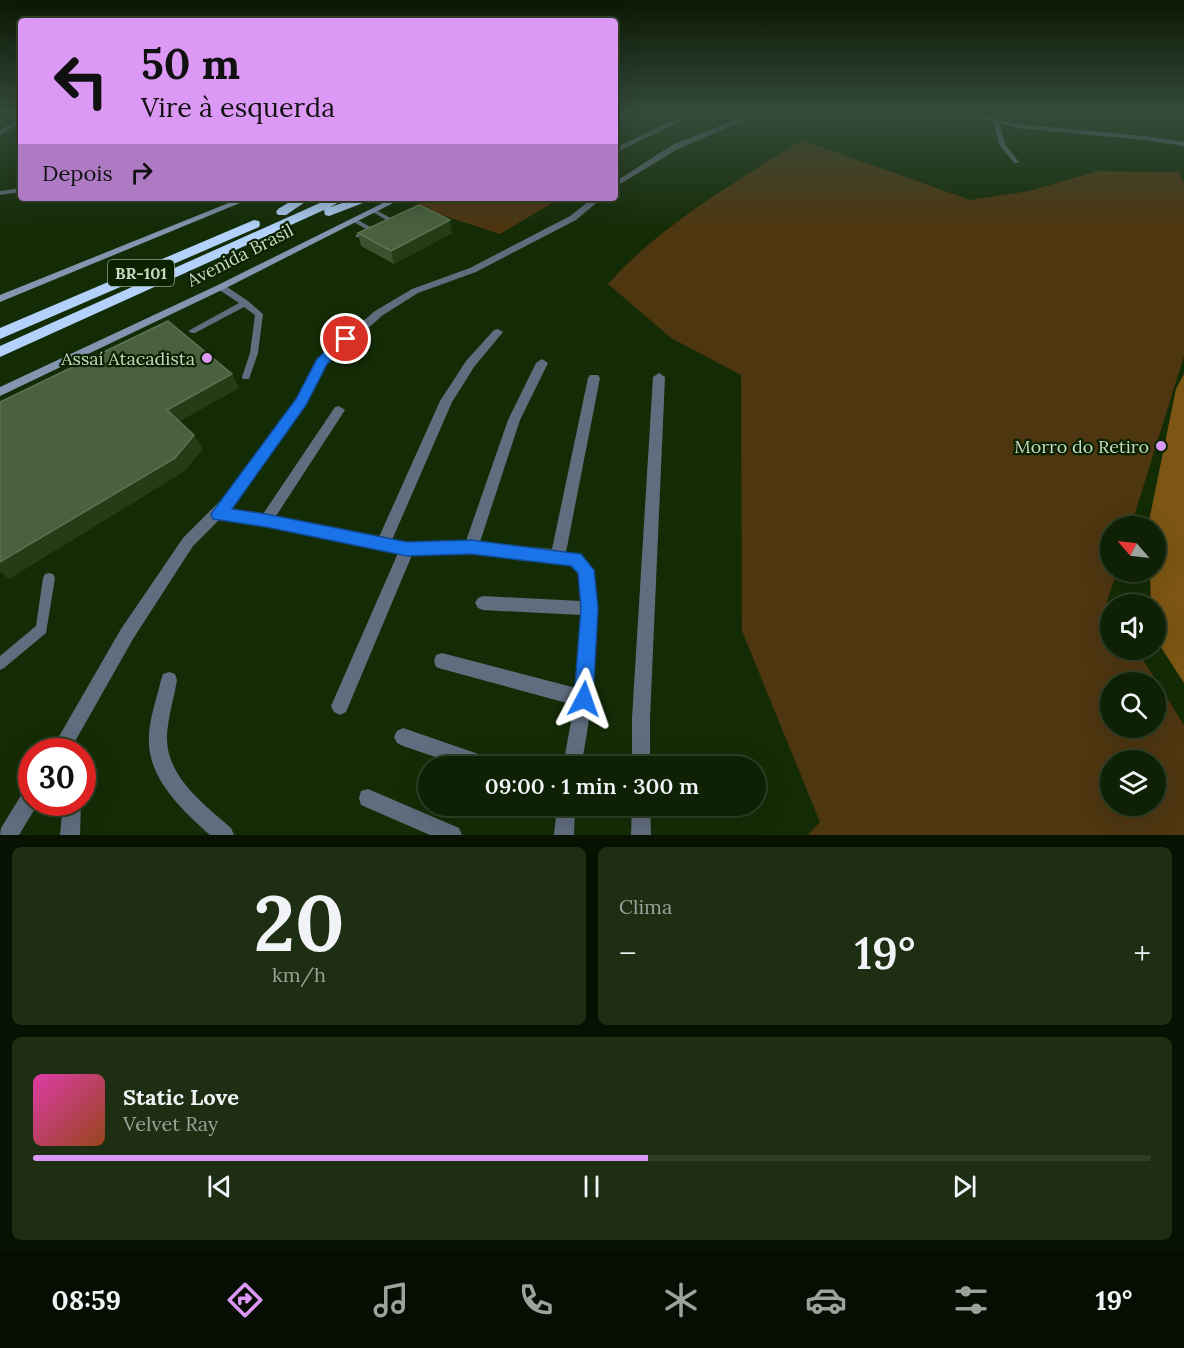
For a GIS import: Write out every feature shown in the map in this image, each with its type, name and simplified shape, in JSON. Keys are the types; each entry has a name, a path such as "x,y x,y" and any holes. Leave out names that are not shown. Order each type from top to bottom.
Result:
{"highway":[{"path":"282,212 300,201"},
{"name":"Avenida Brasil","path":"0,334 306,201"},
{"name":"Avenida Brasil","path":"0,352 334,201"},
{"path":"248,240 371,204"}],"main road":[{"path":"0,299 241,201"},
{"name":"Avenida Brasil","path":"0,392 221,287 354,220 371,204"}],"street":[{"path":"618,183 669,151"},
{"path":"0,193 18,190"},
{"path":"67,738 127,634 188,542 233,497 302,402 322,362 379,313 415,291 473,270 573,218 587,202"},
{"path":"383,545 446,401 470,364 498,332"},
{"path":"471,547 514,420 542,363"},
{"path":"641,756 640,718 659,377"},
{"path":"558,556 594,378"},
{"path":"266,520 339,410"},
{"path":"218,514 266,520 407,549 471,547 558,556 575,560 586,570 590,608 584,699 574,756"},
{"path":"340,706 407,549"},
{"path":"483,603 590,608"},
{"path":"442,661 584,699"},
{"path":"169,680 157,742 163,768 180,794 224,835"},
{"path":"403,737 458,756"},
{"path":"368,798 452,835"},
{"path":"8,835 20,816"},
{"path":"70,835 71,816"},
{"path":"564,835 565,816"},
{"path":"641,816 641,835"}],"lane":[{"path":"1007,151 1016,162"},
{"path":"371,204 390,220"},
{"path":"358,236 400,215"},
{"path":"354,220 371,229"},
{"path":"221,287 259,314 254,353 246,377"},
{"path":"192,331 245,303"},
{"path":"0,664 42,629 49,578"}],"shaded area":[{"path":"784,151 833,151 970,200 1029,191 1098,171 1179,172 1184,183 1184,356 1134,516 1100,516 1100,582 1114,582 1109,594 1100,594 1100,660 1143,660 1151,672 1100,672 1100,738 1166,738 1166,696 1184,725 1184,835 808,835 820,822 742,631 741,375 671,338 608,284 651,243 700,206"},
{"path":"424,201 554,202 500,234 414,206"},
{"path":"1184,374 1184,683 1166,655 1166,594 1151,594 1150,582 1166,582 1166,516 1150,516 1176,389"}],"building":[{"path":"419,205 450,220 391,251 358,233"},
{"path":"168,321 232,374 167,410 194,435 175,458 0,562 0,402"}],"place":[{"name":"Assaí Atacadista","path":"207,358"},
{"name":"Morro do Retiro","path":"1161,446"}],"route":[{"path":"346,339 322,362 302,402 233,497 218,514 266,520 407,549 471,547 558,556 575,560 586,570 590,608 584,699"}]}
